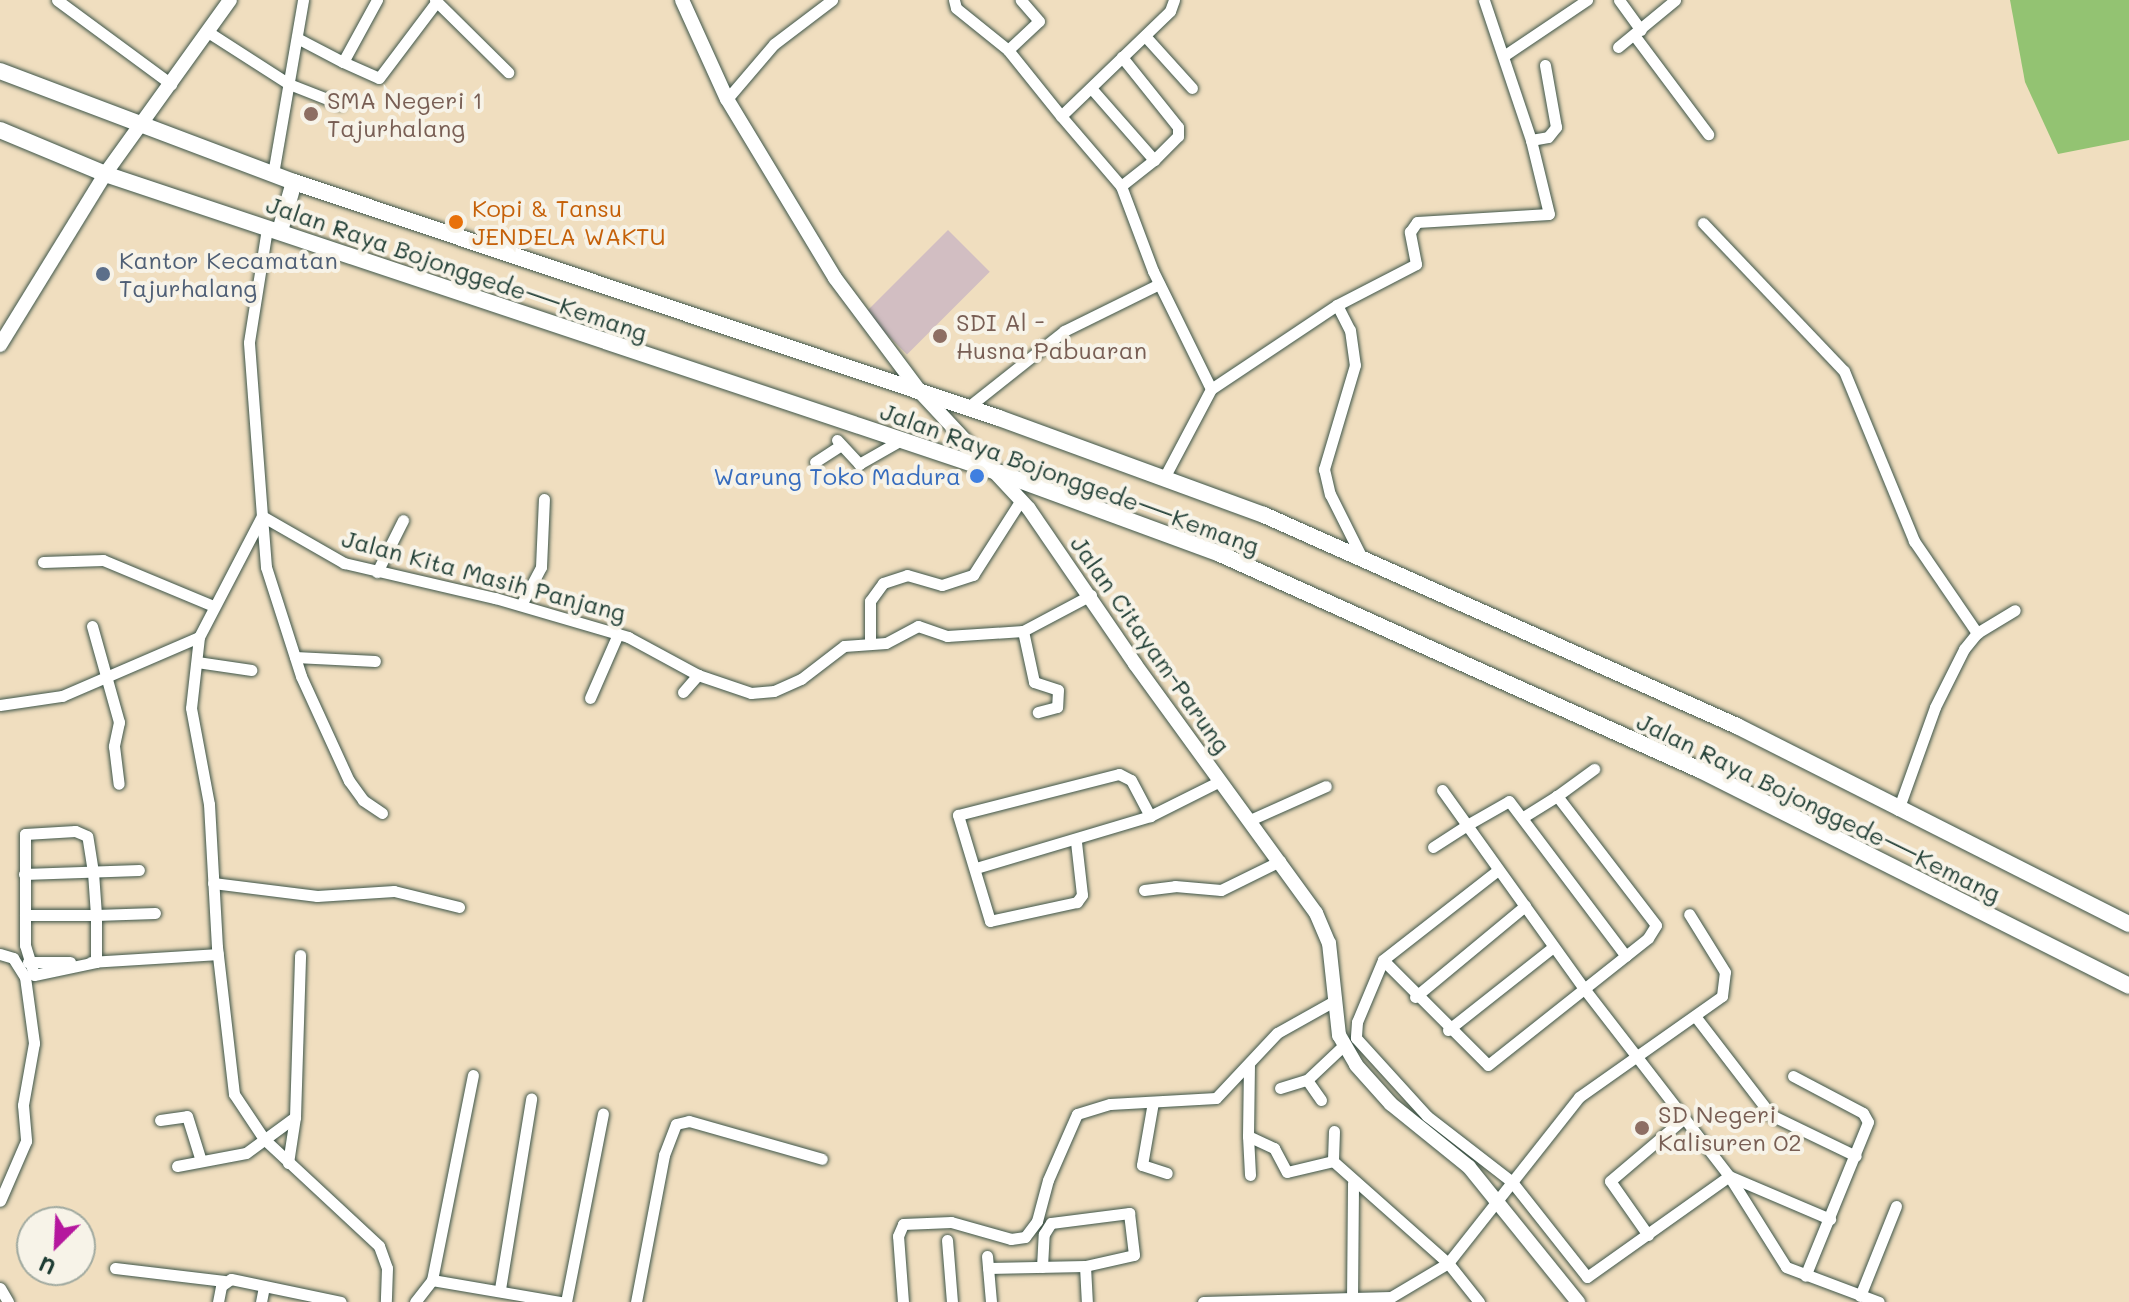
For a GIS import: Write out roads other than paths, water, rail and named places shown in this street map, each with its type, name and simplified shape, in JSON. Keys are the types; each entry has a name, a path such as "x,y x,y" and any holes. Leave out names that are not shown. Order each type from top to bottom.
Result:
{"highway":[{"name":"Jalan Raya Bojonggede—Kemang","path":"0,71 138,126 294,182 1165,476 1737,726 2129,924"},
{"name":"Jalan Raya Bojonggede—Kemang","path":"0,130 105,174 1000,473 1220,554 1700,770 2129,986"},
{"path":"273,230 294,182"}],"main road":[{"path":"0,345 105,174 230,0"},
{"name":"Jalan Citayam-Parung","path":"682,0 727,99 835,278 921,393 1000,473 1021,500 1280,861 1327,935 1334,1001 1344,1045 1391,1104 1469,1167 1497,1197 1578,1302"}],"street":[{"path":"57,0 171,84"},
{"path":"273,174 303,0"},
{"path":"343,62 377,0"},
{"path":"727,99 774,44 832,0"},
{"path":"954,0 956,8 1008,50 1121,186 1159,284 1211,389"},
{"path":"1008,50 1039,21 1021,0"},
{"path":"1061,116 1145,36 1174,0"},
{"path":"1165,476 1211,389 1337,305 1416,264 1410,230 1424,219 1549,214 1531,140 1505,55 1484,0"},
{"path":"1505,55 1587,0"},
{"path":"1619,0 1637,32 1708,134"},
{"path":"1618,47 1675,0"},
{"path":"297,38 379,78 436,1 508,72"},
{"path":"208,32 289,84 340,104"},
{"path":"1145,36 1192,88"},
{"path":"1121,186 1178,136 1178,127 1122,57"},
{"path":"1531,140 1548,137 1556,127 1545,65"},
{"path":"1091,88 1154,160"},
{"path":"1703,223 1844,371 1914,541 1977,633"},
{"path":"273,230 249,342 266,567 295,657 349,781 363,800 382,813"},
{"path":"967,408 1064,331 1159,284"},
{"path":"1337,305 1350,330 1355,365 1324,469 1330,494 1362,560"},
{"path":"815,462 839,442 859,464 901,440"},
{"path":"521,605 541,567 544,499"},
{"path":"870,643 870,601 883,583 907,575 942,585 973,575 1021,500"},
{"path":"262,516 211,605 199,637 191,708 209,804 218,951 234,1094 264,1139 379,1246 387,1268 386,1302"},
{"name":"Jalan Kita Masih Panjang","path":"262,516 289,527 336,559 377,572 521,605 618,634 698,675 741,691 774,691 814,672 838,648 894,640 918,626 947,636 1023,631 1091,595"},
{"path":"377,572 403,520"},
{"path":"43,562 103,560 211,605"},
{"path":"1898,810 1945,684 1977,633 2015,610"},
{"path":"92,626 120,726 114,746 119,784"},
{"path":"1023,631 1034,682 1058,690 1057,707 1038,712"},
{"path":"590,698 618,634"},
{"path":"0,705 62,696 199,637"},
{"path":"295,657 375,661"},
{"path":"197,662 251,670"},
{"path":"683,692 698,675"},
{"path":"1524,817 1594,769"},
{"path":"1076,842 1082,895 1074,904 990,921 959,813 1119,774 1131,780 1150,816"},
{"path":"976,868 1076,842 1150,816 1220,781"},
{"path":"1250,820 1326,786"},
{"path":"1442,790 1553,947 1729,1176 1782,1263 1805,1276 1879,1302"},
{"path":"1383,960 1448,1030 1491,1064 1651,935 1654,916 1557,796"},
{"path":"1433,847 1504,800 1524,817 1626,956"},
{"path":"96,962 93,872 87,836 75,831 25,834 28,962 34,975 96,962 218,951"},
{"path":"1144,890 1175,886 1221,890 1280,861"},
{"path":"24,874 139,870"},
{"path":"1498,870 1383,960 1357,1022 1356,1038 1427,1116 1512,1182 1586,1277 1729,1176"},
{"path":"213,883 317,896 394,891 459,907"},
{"path":"1415,997 1525,906"},
{"path":"25,915 155,913"},
{"path":"1203,1302 1398,1298 1448,1263 1475,1235 1497,1197 1569,1107 1722,996 1727,980 1689,914"},
{"path":"1448,1030 1553,947"},
{"path":"0,954 22,969 34,1033 23,1105 26,1141 0,1201"},
{"path":"288,1163 295,1117 300,955"},
{"path":"903,1302 898,1236 903,1224 951,1222 1011,1239 1025,1237 1037,1221 1074,1117 1110,1104 1216,1098 1277,1033 1334,1001"},
{"path":"1695,1016 1771,1115 1856,1156"},
{"path":"1280,1088 1307,1080 1344,1045"},
{"path":"1249,1064 1250,1175"},
{"path":"415,1302 432,1280 473,1075"},
{"path":"1793,1076 1866,1117 1856,1156 1805,1276"},
{"path":"1307,1080 1321,1100"},
{"path":"500,1289 531,1099"},
{"path":"1153,1102 1142,1165 1167,1173"},
{"path":"432,1280 563,1302 603,1114"},
{"path":"160,1120 187,1116 201,1161"},
{"path":"177,1166 246,1153 295,1117"},
{"path":"1648,1235 1610,1181 1683,1119"},
{"path":"636,1302 664,1155 676,1124 689,1121 822,1159"},
{"path":"1334,1131 1333,1161 1353,1183 1448,1263 1479,1302"},
{"path":"1248,1136 1274,1148 1287,1172 1333,1161"},
{"path":"1729,1176 1830,1219"},
{"path":"1353,1183 1354,1301"},
{"path":"1860,1296 1896,1206"},
{"path":"991,1302 987,1262 1042,1267 1085,1266 1134,1255 1129,1213 1051,1223 1044,1234 1042,1267"},
{"path":"947,1240 952,1302"},
{"path":"1085,1266 1087,1302"},
{"path":"115,1268 264,1286 303,1298 341,1302"},
{"path":"218,1302 224,1281"},
{"path":"261,1302 264,1286"},
{"path":"0,1288 8,1302"}],"place":[{"name":"SMA Negeri 1 Tajurhalang","path":"311,114"},
{"name":"Kopi & Tansu JENDELA WAKTU","path":"456,222"},
{"name":"Kantor Kecamatan Tajurhalang","path":"103,274"},
{"name":"SDI Al - Husna Pabuaran","path":"940,336"},
{"name":"Warung Toko Madura","path":"977,476"},
{"name":"SD Negeri Kalisuren 02","path":"1642,1128"}]}
